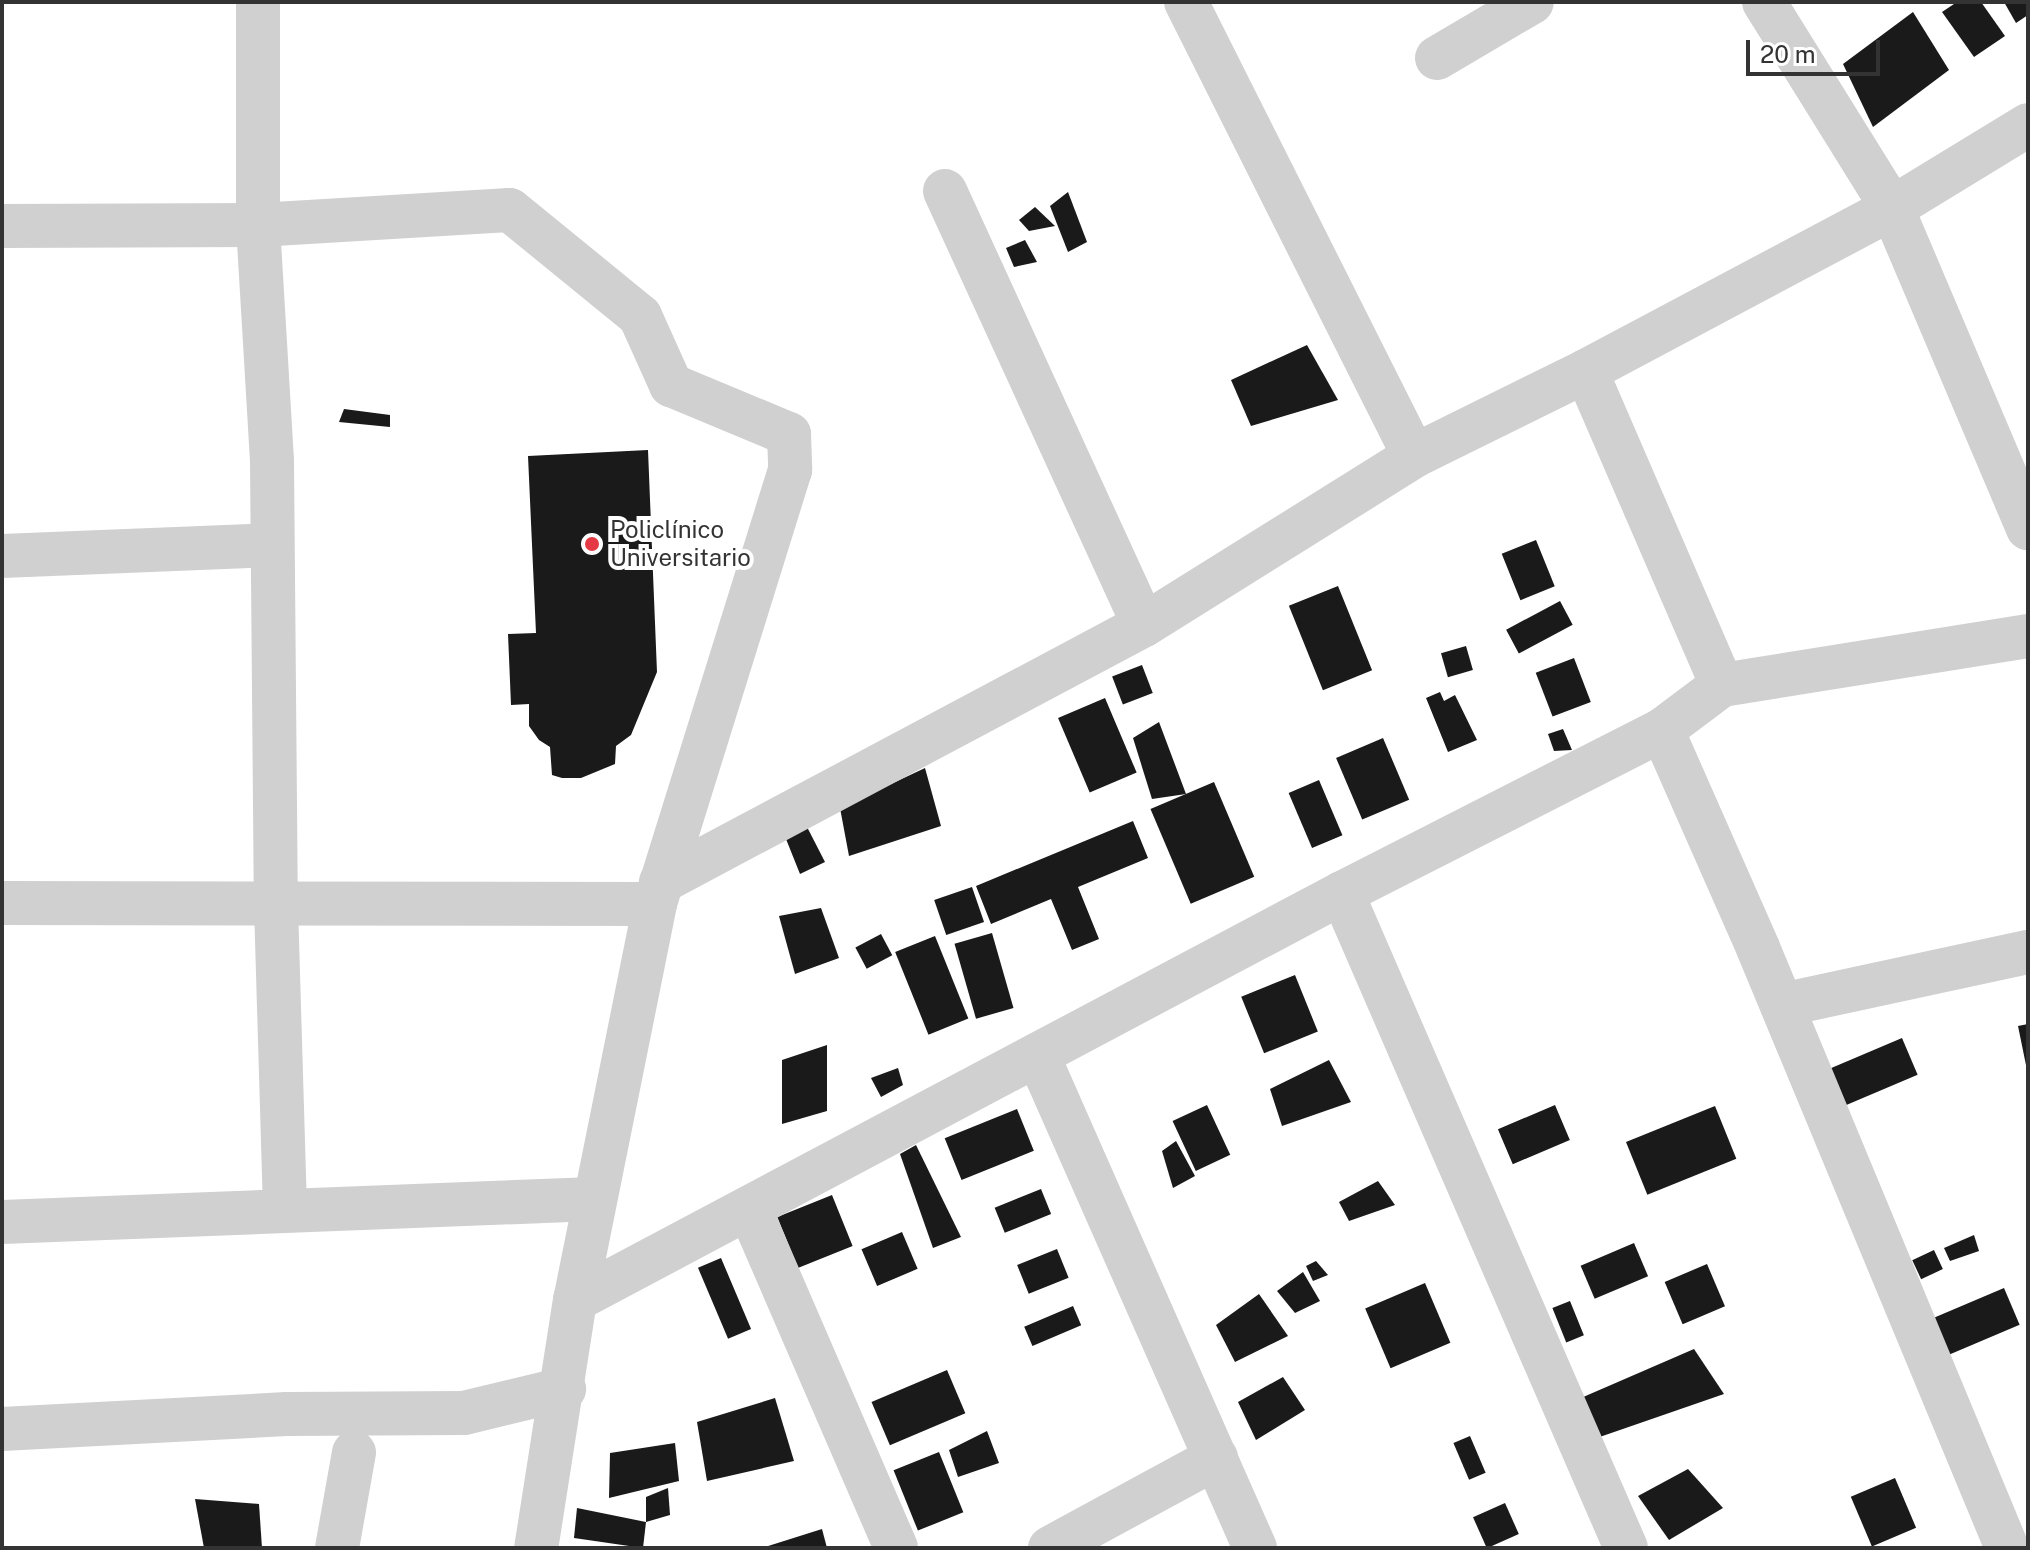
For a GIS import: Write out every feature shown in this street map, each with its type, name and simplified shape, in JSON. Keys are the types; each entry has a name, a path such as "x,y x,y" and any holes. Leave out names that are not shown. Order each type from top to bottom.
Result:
{"street":[{"path":"258,2 258,225 272,462 276,906 285,1210"},
{"path":"1186,2 1414,456"},
{"path":"1437,58 1532,2"},
{"path":"1764,2 1892,208 2028,528"},
{"path":"2,903 276,906 658,893 1144,625 1414,456 1586,371 1892,208 2028,125"},
{"path":"945,191 1144,625"},
{"path":"2,226 258,225 510,210 640,316 671,385 789,434 790,470 658,893 575,1300 564,1389 536,1548"},
{"path":"1586,371 1722,685"},
{"path":"2,556 272,545"},
{"path":"575,1300 1342,893 1662,730 1722,685 2028,636"},
{"path":"1662,730 1782,1005 2007,1548"},
{"path":"1342,893 1626,1548"},
{"path":"1782,1005 2028,952"},
{"path":"1038,1056 1255,1548"},
{"path":"2,1222 595,1199"},
{"path":"749,1208 896,1548"},
{"path":"2,1429 287,1414 464,1413 564,1389"},
{"path":"337,1548 354,1453"},
{"path":"1050,1548 1216,1458"}],"building":[{"path":"1957,2 1981,2 2005,36 1974,57 1942,12"},
{"path":"2004,2 2028,2 2028,15 2016,23"},
{"path":"1913,12 1949,70 1873,127 1843,64"},
{"path":"1068,192 1087,242 1068,252 1050,206"},
{"path":"1035,207 1055,226 1029,231 1019,220"},
{"path":"1025,240 1037,262 1014,267 1006,248"},
{"path":"1307,345 1338,400 1251,426 1231,380"},
{"path":"344,409 390,415 390,427 339,422"},
{"name":"Policlínico Universitario","path":"648,450 657,672 631,735 616,746 615,764 581,778 562,778 552,775 550,747 539,740 529,726 529,704 511,705 508,634 536,633 528,456"},
{"path":"1536,540 1555,586 1520,600 1502,554"},
{"path":"1338,586 1372,670 1323,690 1289,606"},
{"path":"1560,601 1573,625 1519,653 1506,630"},
{"path":"1466,646 1473,670 1448,677 1441,653"},
{"path":"1574,658 1591,702 1553,717 1536,673"},
{"path":"1142,665 1153,693 1123,704 1112,676"},
{"path":"1440,692 1444,701 1455,695 1477,740 1448,752 1426,698"},
{"path":"1105,698 1137,773 1090,792 1058,718"},
{"path":"1159,722 1186,794 1152,799 1133,738"},
{"path":"1563,729 1572,750 1554,751 1548,734"},
{"path":"1383,738 1409,800 1362,820 1336,758"},
{"path":"925,768 941,826 849,856 840,808"},
{"path":"1319,780 1342,835 1312,848 1289,793"},
{"path":"1214,782 1254,877 1191,904 1150,809"},
{"path":"1133,821 1148,858 1078,887 1099,939 1072,950 1051,899 991,924 976,886"},
{"path":"806,825 825,862 800,874 786,839"},
{"path":"972,887 984,922 946,935 934,900"},
{"path":"821,908 839,958 795,974 779,916"},
{"path":"992,933 1013,1008 976,1019 955,944"},
{"path":"881,934 892,955 867,969 855,948"},
{"path":"935,936 968,1019 928,1035 895,952"},
{"path":"1295,975 1318,1032 1264,1053 1241,997"},
{"path":"2028,1024 2028,1070 2027,1070 2018,1026"},
{"path":"1902,1038 1918,1075 1844,1106 1828,1069"},
{"path":"827,1045 827,1111 782,1124 782,1060"},
{"path":"1329,1060 1351,1102 1282,1126 1270,1089"},
{"path":"898,1068 903,1085 881,1097 871,1078"},
{"path":"1207,1105 1230,1155 1196,1171 1173,1121"},
{"path":"1555,1105 1570,1140 1513,1164 1498,1129"},
{"path":"1715,1106 1736,1159 1647,1195 1626,1142"},
{"path":"1017,1109 1034,1151 962,1180 945,1138"},
{"path":"1176,1141 1195,1176 1173,1188 1162,1151"},
{"path":"916,1145 961,1237 933,1248 900,1154"},
{"path":"1378,1181 1395,1205 1349,1221 1339,1202"},
{"path":"1041,1189 1051,1214 1005,1233 995,1208"},
{"path":"832,1195 853,1246 798,1268 777,1217"},
{"path":"902,1232 918,1269 877,1286 861,1249"},
{"path":"1974,1235 1979,1251 1950,1261 1944,1248"},
{"path":"1634,1243 1648,1276 1595,1299 1581,1266"},
{"path":"1057,1249 1069,1278 1029,1294 1017,1265"},
{"path":"1934,1250 1943,1269 1921,1279 1912,1260"},
{"path":"721,1258 751,1329 728,1339 698,1268"},
{"path":"1316,1261 1328,1275 1313,1281 1306,1266"},
{"path":"1707,1264 1725,1306 1683,1324 1665,1282"},
{"path":"1303,1272 1320,1301 1295,1313 1277,1291"},
{"path":"1425,1283 1450,1343 1391,1368 1365,1308"},
{"path":"2004,1288 2020,1325 1946,1356 1930,1319"},
{"path":"1259,1294 1288,1336 1235,1362 1216,1325"},
{"path":"1570,1301 1584,1335 1566,1342 1552,1308"},
{"path":"1073,1306 1081,1325 1032,1346 1024,1327"},
{"path":"1694,1349 1724,1394 1591,1440 1574,1401"},
{"path":"947,1370 965,1413 890,1445 872,1402"},
{"path":"1283,1377 1305,1410 1256,1440 1238,1402"},
{"path":"775,1398 794,1461 707,1481 697,1422"},
{"path":"987,1431 999,1463 958,1477 949,1450"},
{"path":"1470,1436 1486,1473 1469,1480 1453,1443"},
{"path":"675,1443 679,1481 609,1498 610,1453"},
{"path":"939,1452 963,1512 918,1531 894,1470"},
{"path":"1688,1469 1723,1508 1669,1540 1638,1496"},
{"path":"1895,1478 1916,1528 1872,1546 1851,1497"},
{"path":"668,1488 670,1515 646,1522 646,1497"},
{"path":"195,1499 259,1504 262,1548 204,1548"},
{"path":"1505,1503 1519,1534 1487,1548 1473,1517"},
{"path":"577,1508 646,1522 643,1548 574,1538"},
{"path":"822,1529 827,1548 765,1548 765,1547"}],"place":[{"name":"Policlínico Universitario","path":"592,544"}]}
